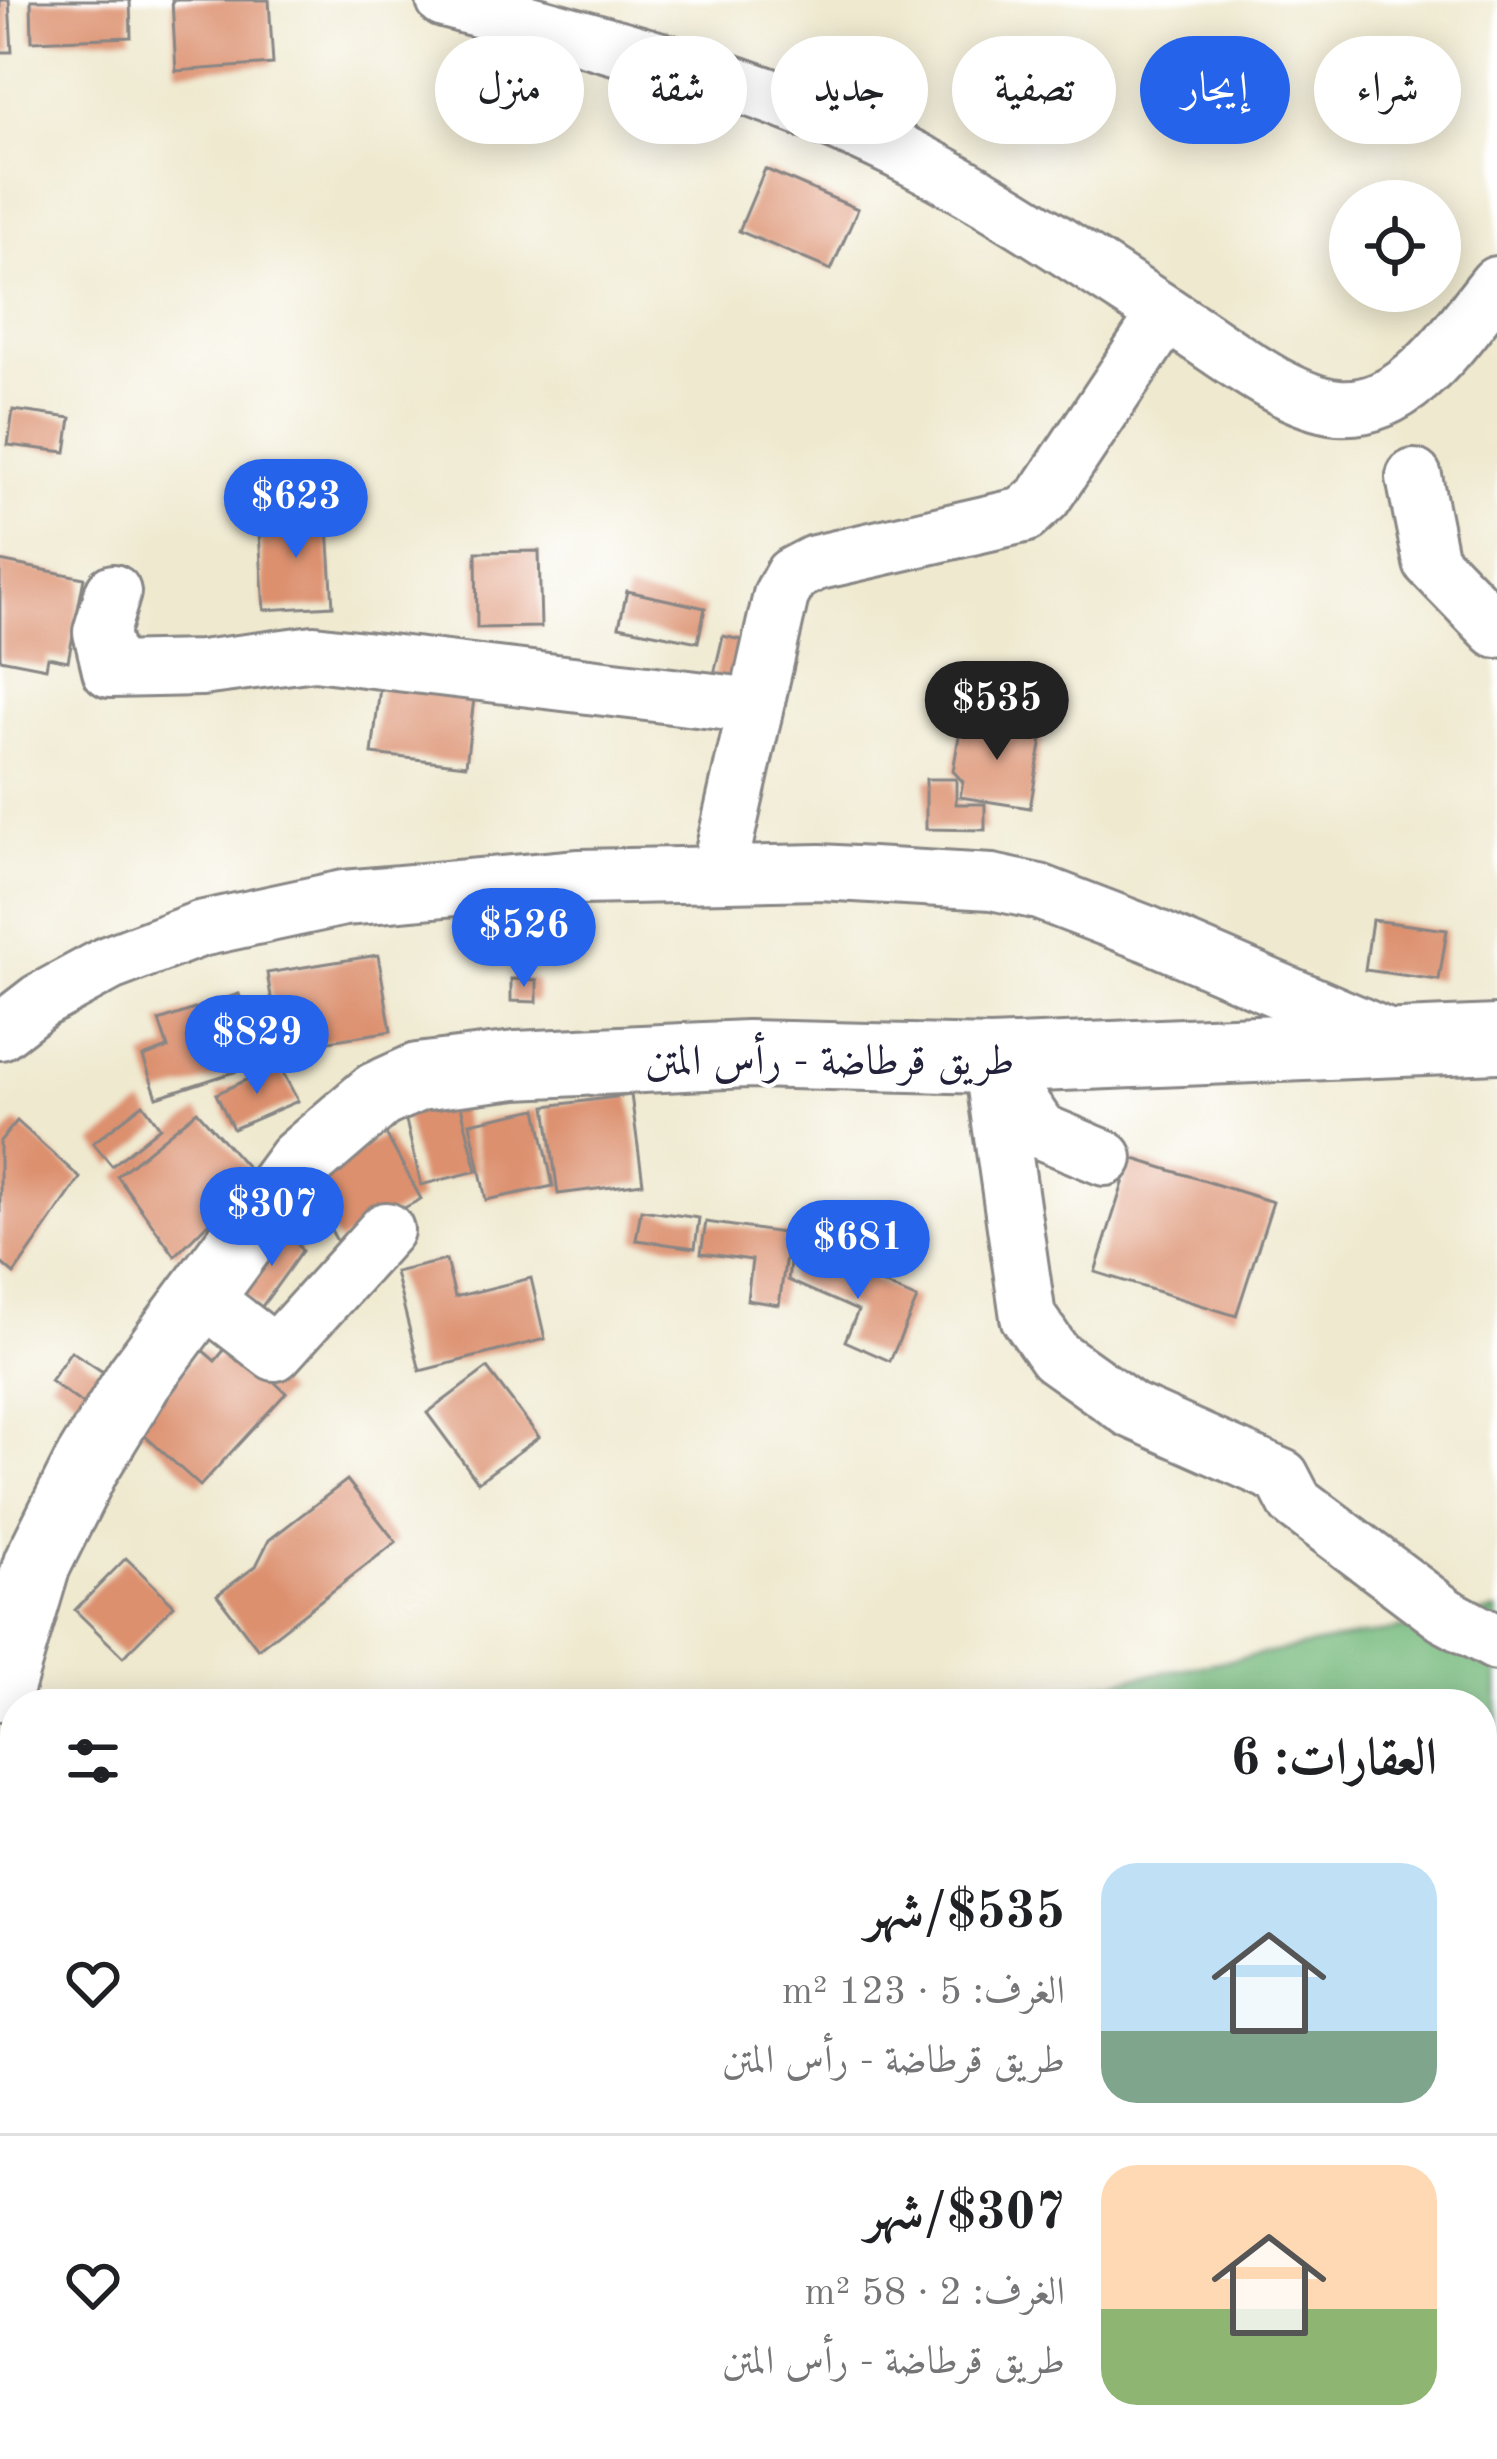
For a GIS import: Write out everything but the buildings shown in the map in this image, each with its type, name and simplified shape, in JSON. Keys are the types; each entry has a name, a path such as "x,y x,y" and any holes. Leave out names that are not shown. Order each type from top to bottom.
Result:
{"main road":[{"name":"طريق قرطاضة - رأس المتن","path":"0,1688 37,1564 86,1466 139,1378 300,1162 378,1095 418,1077 516,1065 747,1054 991,1060 1497,1039"}],"street":[{"path":"444,0 682,64 802,107 917,160 1310,400 1339,407 1367,405 1395,394 1497,284"},
{"path":"718,874 774,618 792,575 814,563 1024,514 1044,497 1166,314"},
{"path":"1414,477 1430,562 1497,631"},
{"path":"113,592 101,632 110,670 201,668 314,653 755,706"},
{"path":"0,1032 40,1001 110,963 200,929 344,898 579,877 842,873 992,882 1039,892 1405,1045"},
{"path":"991,1060 1040,1130 1105,1159"},
{"path":"991,1060 1028,1317 1055,1356 1131,1410 1282,1477 1295,1502 1445,1615 1497,1643"},
{"path":"202,1298 275,1353 386,1230"}],"green space":[{"path":"1497,1611 1497,1689 1072,1689"}]}
